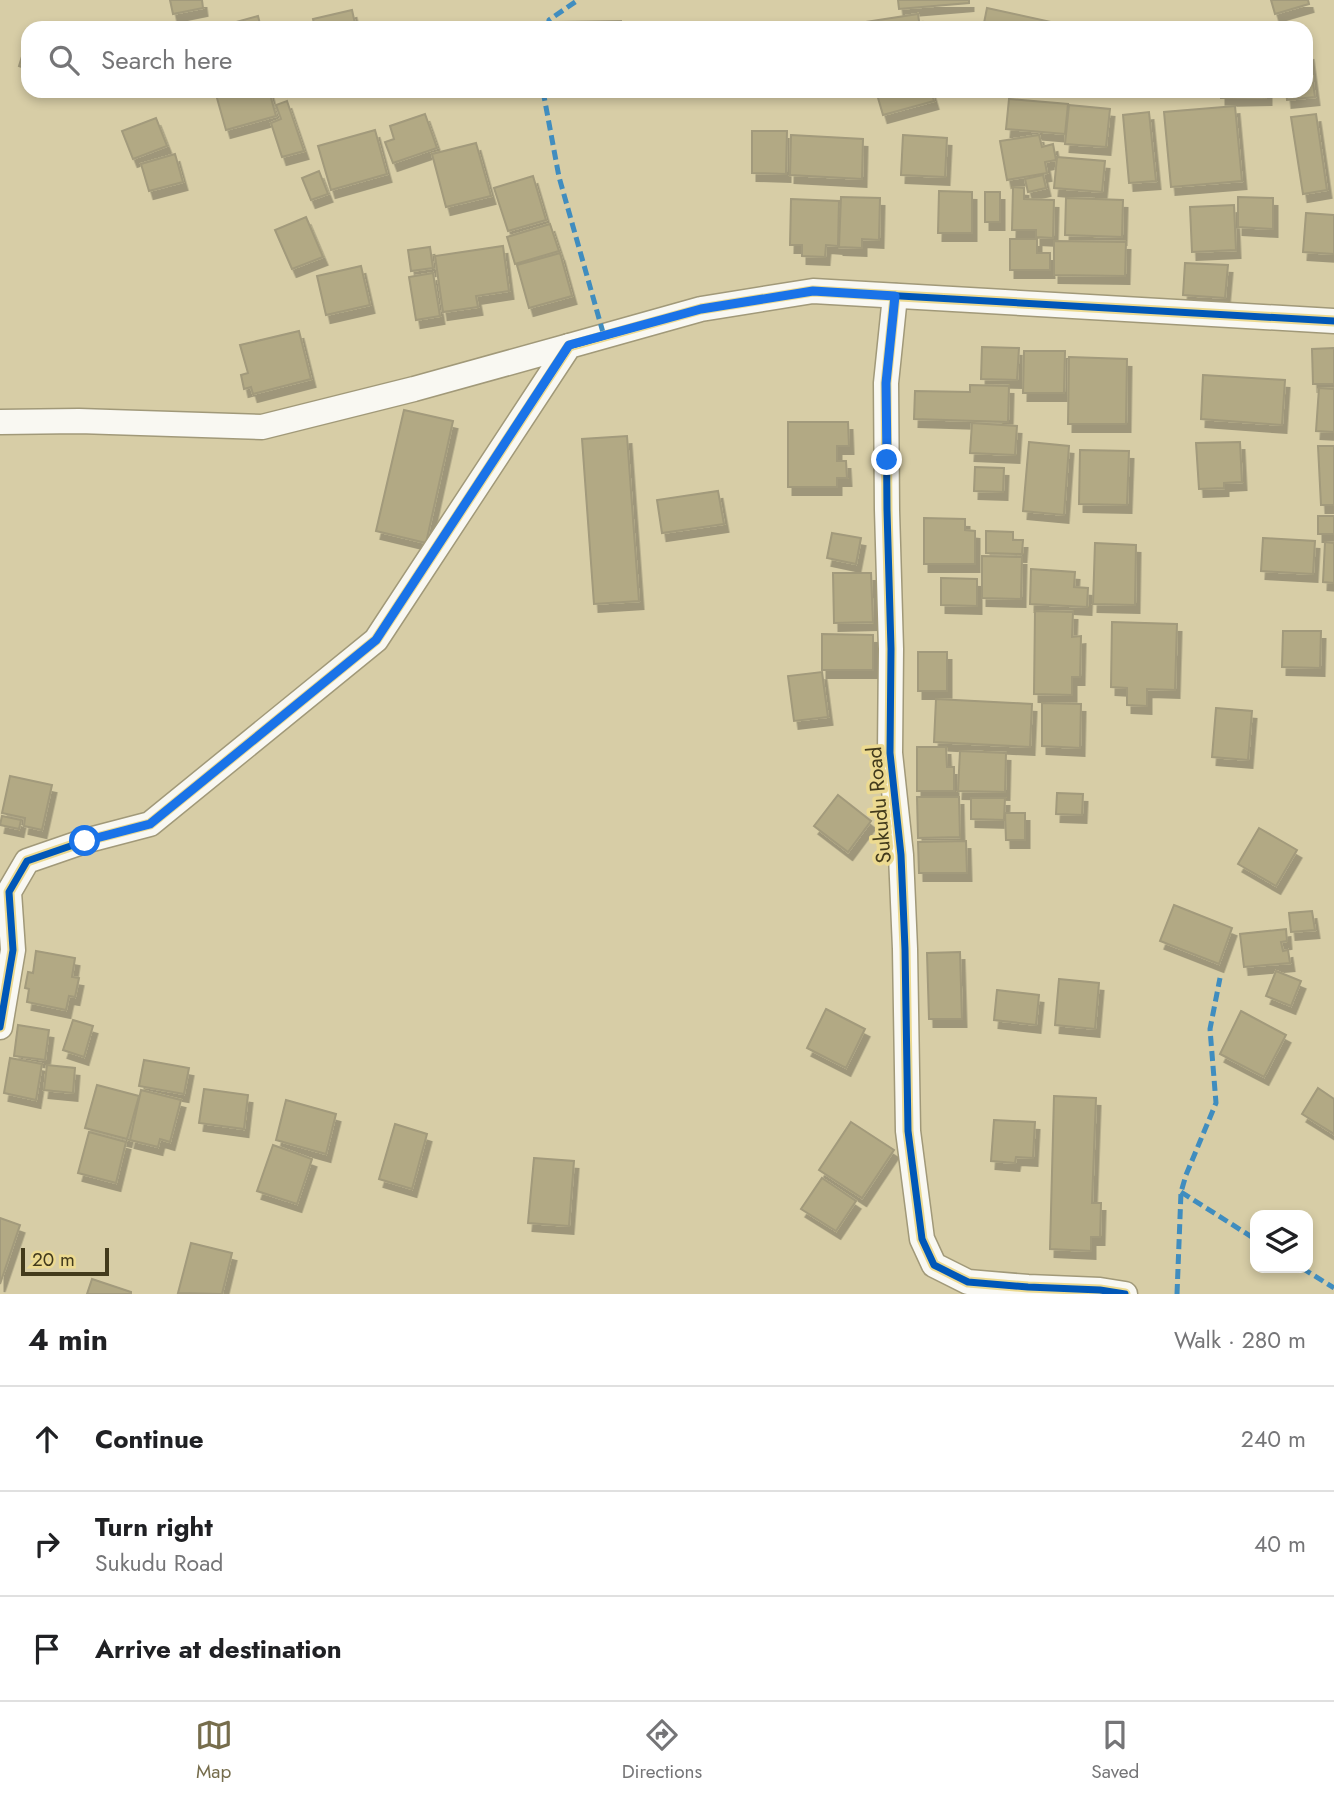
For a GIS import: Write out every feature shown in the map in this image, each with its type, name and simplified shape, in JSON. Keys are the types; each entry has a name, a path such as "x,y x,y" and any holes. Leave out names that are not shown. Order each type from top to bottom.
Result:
{"street":[{"path":"0,422 79,421 262,427 414,389 701,309 813,291 1334,321"},
{"name":"Sukudu Road","path":"895,296 886,383 891,649 890,753 901,855 908,1131 922,1239 934,1265 968,1282 1125,1294"},
{"path":"0,1027 13,950 9,892 27,861 85,841 150,824 376,640 569,345"}],"building":[{"path":"170,0 202,0 203,8 173,14"},
{"path":"898,0 969,0 969,3 899,9"},
{"path":"1271,0 1308,0 1309,4 1275,14"},
{"path":"987,8 1046,21 984,21"},
{"path":"352,10 354,21 313,21"},
{"path":"918,14 919,21 872,21"},
{"path":"258,16 259,21 240,21"},
{"path":"217,98 271,98 276,116 226,130"},
{"path":"878,98 933,98 934,101 883,115"},
{"path":"1009,99 1068,104 1065,134 1006,129"},
{"path":"287,101 304,151 282,157 271,123 281,119 276,105"},
{"path":"1069,105 1110,109 1106,147 1065,144"},
{"path":"1235,106 1242,181 1171,187 1164,112"},
{"path":"1149,112 1156,181 1129,183 1123,115"},
{"path":"425,114 437,148 393,163 385,142 394,139 390,126"},
{"path":"1316,114 1327,190 1303,194 1291,117"},
{"path":"156,118 167,146 133,159 122,131"},
{"path":"375,130 387,174 331,190 318,146"},
{"path":"752,131 787,131 786,174 752,173"},
{"path":"791,135 863,139 862,179 790,175"},
{"path":"903,135 947,138 945,177 901,175"},
{"path":"1039,135 1042,147 1053,144 1056,160 1045,162 1047,173 1007,180 1000,141"},
{"path":"476,143 491,196 446,207 432,154"},
{"path":"175,154 183,182 149,191 141,164"},
{"path":"1057,157 1105,161 1102,192 1054,188"},
{"path":"319,171 328,194 311,200 302,178"},
{"path":"1043,175 1046,188 1028,192 1025,179"},
{"path":"533,176 546,220 508,231 494,188"},
{"path":"1013,187 1024,188 1024,199 1054,200 1053,238 1036,237 1036,230 1012,230"},
{"path":"939,191 972,192 972,233 938,233"},
{"path":"985,192 1000,192 1000,222 985,222"},
{"path":"841,197 880,198 879,240 862,239 862,248 839,247"},
{"path":"1238,197 1273,198 1273,229 1238,227"},
{"path":"1066,198 1123,200 1122,237 1065,235"},
{"path":"791,199 839,201 838,246 826,245 825,257 802,256 802,245 790,245"},
{"path":"1234,205 1236,250 1192,252 1190,207"},
{"path":"1306,213 1334,215 1334,254 1303,252"},
{"path":"306,217 323,257 292,269 275,230"},
{"path":"550,224 559,251 515,264 507,237"},
{"path":"1010,239 1037,239 1037,253 1050,253 1050,270 1010,270"},
{"path":"1054,241 1126,242 1125,276 1054,275"},
{"path":"503,246 509,291 476,296 478,307 443,312 435,256"},
{"path":"430,247 433,268 411,271 408,250"},
{"path":"560,253 572,296 529,308 517,265"},
{"path":"1185,263 1228,265 1225,298 1183,295"},
{"path":"361,266 370,305 326,315 317,276"},
{"path":"433,273 440,316 416,320 409,277"},
{"path":"299,331 311,379 253,394 251,387 244,389 241,375 248,373 240,345"},
{"path":"982,347 1019,348 1017,380 981,379"},
{"path":"1334,348 1334,384 1313,384 1312,349"},
{"path":"1024,351 1065,351 1064,393 1023,393"},
{"path":"1069,357 1127,359 1126,424 1068,424"},
{"path":"1203,375 1285,380 1282,425 1201,419"},
{"path":"970,385 1009,386 1008,422 914,419 915,391 970,392"},
{"path":"1319,388 1334,389 1334,432 1316,431"},
{"path":"404,410 453,421 426,543 376,531"},
{"path":"788,422 848,422 849,446 837,446 837,461 846,461 847,478 837,478 837,487 788,487"},
{"path":"972,423 1017,426 1015,455 970,453"},
{"path":"627,436 639,601 594,604 582,439"},
{"path":"1029,442 1069,446 1064,515 1023,511"},
{"path":"1240,442 1242,482 1224,483 1224,488 1199,489 1196,443"},
{"path":"1318,446 1334,446 1334,505 1321,505"},
{"path":"1080,450 1129,451 1127,505 1079,504"},
{"path":"975,467 1004,468 1003,492 974,491"},
{"path":"718,491 724,524 662,533 657,500"},
{"path":"1318,516 1334,516 1334,534 1318,534"},
{"path":"924,518 965,519 965,530 975,531 975,564 924,564"},
{"path":"986,531 1013,532 1013,540 1023,540 1022,554 986,553"},
{"path":"832,533 861,538 856,564 827,558"},
{"path":"1263,538 1315,541 1313,574 1261,571"},
{"path":"1325,542 1334,543 1334,583 1323,582"},
{"path":"1095,543 1136,545 1135,605 1093,604"},
{"path":"982,556 1022,557 1021,599 982,598"},
{"path":"1031,569 1075,572 1074,587 1088,588 1087,607 1030,604"},
{"path":"833,573 871,573 873,622 834,623"},
{"path":"941,578 977,579 977,606 941,605"},
{"path":"1035,611 1073,612 1072,637 1081,636 1080,677 1072,677 1072,695 1034,694"},
{"path":"1112,622 1177,624 1175,690 1147,689 1147,706 1127,705 1127,688 1111,687"},
{"path":"1283,631 1321,631 1320,668 1282,667"},
{"path":"822,634 873,635 873,670 822,670"},
{"path":"918,652 947,652 947,691 918,691"},
{"path":"822,672 828,717 794,721 788,676"},
{"path":"936,699 1032,704 1030,747 934,742"},
{"path":"1042,703 1081,704 1080,748 1042,746"},
{"path":"1216,708 1252,711 1248,760 1212,757"},
{"path":"917,747 946,747 947,767 954,767 954,791 917,791"},
{"path":"960,751 1006,753 1005,792 958,791"},
{"path":"10,776 52,785 42,830 24,826 25,818 2,813"},
{"path":"1057,793 1083,794 1082,815 1056,814"},
{"path":"838,795 871,821 848,852 814,826"},
{"path":"917,797 959,797 960,837 918,838"},
{"path":"971,798 1005,798 1004,820 971,819"},
{"path":"1005,813 1025,813 1025,840 1006,840"},
{"path":"2,816 21,820 19,829 0,825"},
{"path":"1259,828 1297,850 1276,886 1238,864"},
{"path":"966,841 967,873 919,873 918,842"},
{"path":"1174,905 1232,928 1219,964 1160,941"},
{"path":"1312,911 1315,930 1291,932 1289,913"},
{"path":"1286,929 1287,941 1281,942 1283,951 1288,950 1290,963 1244,967 1240,934"},
{"path":"36,951 75,958 72,977 79,978 75,997 69,996 66,1010 27,1002 29,989 25,988 28,972 33,973"},
{"path":"960,952 962,1019 929,1019 927,953"},
{"path":"1276,971 1301,981 1291,1006 1266,996"},
{"path":"1059,979 1099,983 1095,1029 1055,1025"},
{"path":"997,990 1039,995 1036,1025 994,1020"},
{"path":"826,1009 865,1029 846,1068 807,1048"},
{"path":"1241,1011 1286,1035 1264,1077 1220,1054"},
{"path":"73,1020 93,1026 84,1057 63,1050"},
{"path":"18,1025 49,1030 45,1060 14,1056"},
{"path":"10,1058 42,1064 36,1100 4,1093"},
{"path":"144,1060 189,1068 184,1094 139,1086"},
{"path":"47,1065 75,1068 73,1093 44,1090"},
{"path":"97,1085 139,1096 127,1139 85,1128"},
{"path":"1318,1088 1334,1099 1334,1134 1302,1114"},
{"path":"204,1089 248,1095 244,1129 199,1123"},
{"path":"141,1090 181,1100 170,1142 160,1139 158,1147 130,1140"},
{"path":"1054,1096 1096,1098 1092,1203 1101,1203 1100,1237 1091,1237 1091,1251 1050,1249"},
{"path":"286,1100 336,1114 326,1154 276,1140"},
{"path":"994,1120 1035,1122 1033,1158 1016,1157 1015,1163 991,1161"},
{"path":"851,1122 894,1150 862,1198 819,1170"},
{"path":"395,1124 427,1134 412,1189 379,1179"},
{"path":"89,1132 126,1142 116,1183 78,1173"},
{"path":"273,1145 312,1159 297,1204 257,1191"},
{"path":"534,1158 574,1161 569,1226 528,1223"},
{"path":"822,1178 856,1201 836,1231 801,1209"},
{"path":"0,1218 20,1225 0,1284"},
{"path":"191,1243 232,1253 222,1294 178,1293"},
{"path":"92,1279 131,1292 131,1294 87,1294"}],"marked path":[{"path":"549,21 578,0"},
{"path":"544,98 559,177 604,336"},
{"path":"1177,1294 1181,1192 1216,1103 1210,1029 1220,978"},
{"path":"1181,1192 1250,1236"},
{"path":"1310,1273 1334,1288"}],"cycle path":[{"path":"0,1027 13,950 9,892 27,861 85,841 150,824 376,640 569,346 701,309 813,291 1334,321"},
{"path":"895,296 886,383 891,649 890,753 901,855 908,1131 922,1239 934,1265 968,1282 1125,1294"}],"route":[{"path":"85,841 150,824 376,640 569,345 701,309 813,291 895,296 886,383 887,460"}]}
